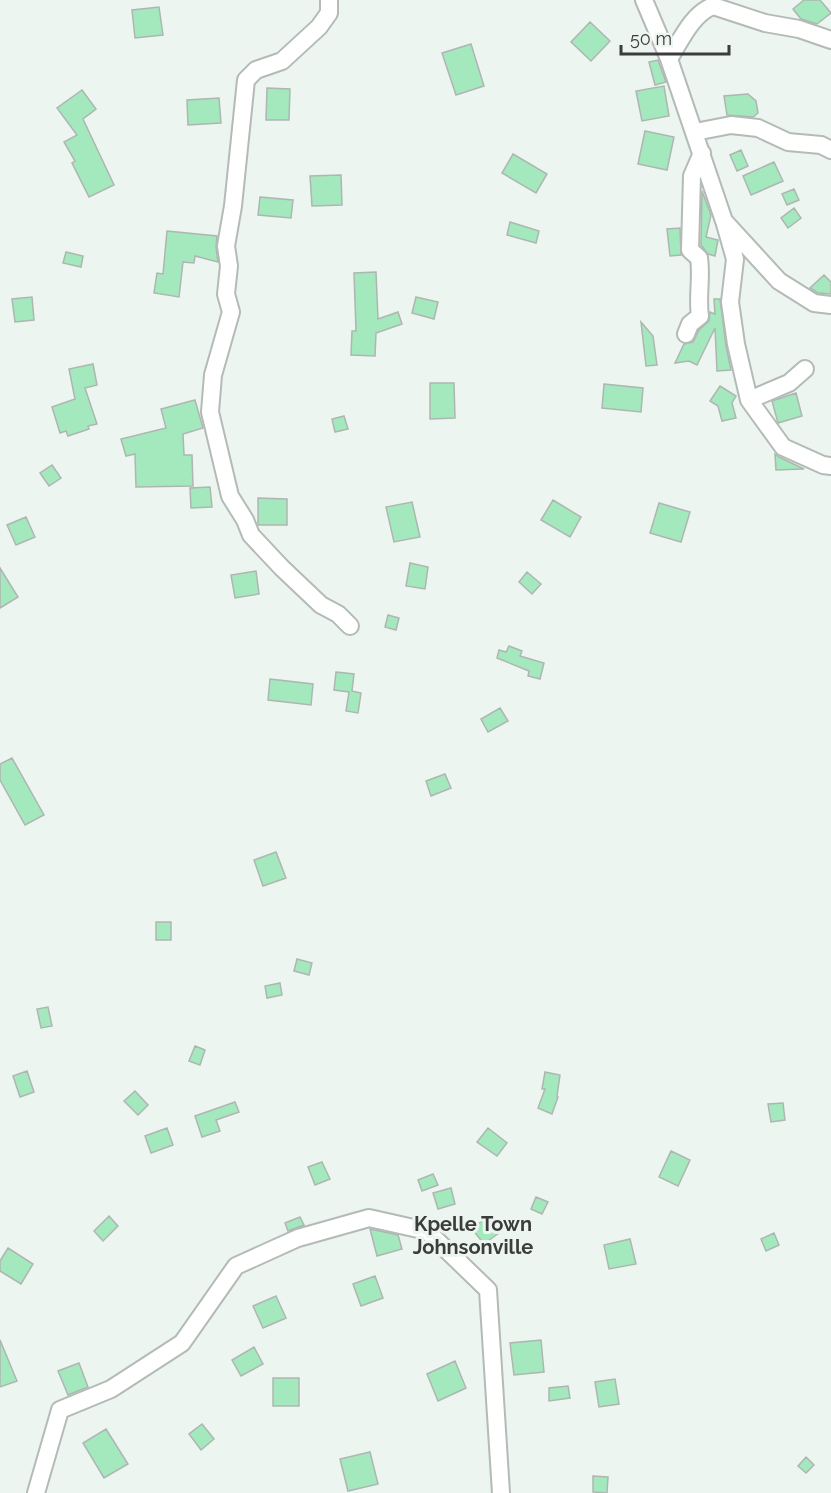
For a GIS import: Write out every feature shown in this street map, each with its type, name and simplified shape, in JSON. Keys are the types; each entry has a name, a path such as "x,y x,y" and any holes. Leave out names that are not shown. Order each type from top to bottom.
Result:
{"street":[{"path":"329,0 328,13 319,27 282,61 256,70 246,80 233,206 226,246 229,266 225,294 231,312 213,375 210,412 230,496 245,520 251,535 321,605 338,614 350,626"},
{"path":"644,0 669,58 735,259 730,302 736,344 749,400 783,447 823,465 831,466"},
{"path":"669,58 691,24 705,9 713,6 765,23 799,28 831,40"},
{"path":"695,132 731,125 758,128 788,142 821,145 831,150"},
{"path":"686,334 690,324 700,316 699,258 690,250 692,176 702,153"},
{"path":"724,221 779,280 814,303 831,305"},
{"path":"749,400 789,383 805,369"},
{"path":"36,1493 60,1410 111,1389 182,1343 236,1266 298,1238 369,1218 426,1232 488,1290 501,1493"}],"building":[{"path":"804,0 820,0 831,13 817,24 801,19 793,9"},
{"path":"159,7 163,35 135,38 132,10"},
{"path":"590,22 610,41 591,61 571,42"},
{"path":"471,44 484,86 456,95 442,53"},
{"path":"658,60 666,82 655,85 649,62"},
{"path":"664,86 669,116 642,121 636,91"},
{"path":"267,88 290,89 289,120 266,120"},
{"path":"82,90 96,109 83,119 114,185 89,197 72,163 75,161 64,142 77,135 57,108"},
{"path":"748,94 756,101 758,113 753,117 727,115 724,96"},
{"path":"219,98 221,123 188,125 187,100"},
{"path":"645,131 674,137 667,170 638,164"},
{"path":"741,150 748,166 737,171 730,155"},
{"path":"513,154 547,174 536,193 502,173"},
{"path":"774,162 783,181 751,195 743,176"},
{"path":"341,175 342,205 312,206 310,176"},
{"path":"794,189 799,200 787,205 782,194"},
{"path":"702,191 711,215 706,237 718,240 715,256 708,254 701,245"},
{"path":"260,197 293,200 291,218 258,215"},
{"path":"794,208 801,218 788,228 781,218"},
{"path":"510,222 539,231 536,243 507,235"},
{"path":"680,228 681,255 670,256 667,229"},
{"path":"167,231 217,236 218,262 195,256 194,263 183,262 179,297 154,293 157,273 163,274"},
{"path":"66,252 83,256 81,267 63,263"},
{"path":"376,272 378,319 398,312 402,324 376,333 375,356 351,355 352,331 356,331 354,273"},
{"path":"824,275 831,282 831,294 818,293 810,288"},
{"path":"32,297 34,320 15,322 12,299"},
{"path":"416,297 438,302 434,319 412,313"},
{"path":"714,299 720,299 731,370 717,371 715,328 697,365 689,361 675,363 684,344 693,342 699,330 709,321 710,312 715,314"},
{"path":"641,322 653,336 657,365 646,366"},
{"path":"93,364 97,385 85,388 97,424 68,436 66,431 60,433 52,407 75,399 69,369"},
{"path":"430,383 454,383 455,418 430,419"},
{"path":"604,384 643,388 641,412 602,408"},
{"path":"720,386 736,396 732,403 736,418 722,421 718,406 710,401"},
{"path":"796,393 802,416 778,423 772,401"},
{"path":"195,400 203,428 183,434 184,455 192,455 193,486 136,487 135,454 126,456 121,439 166,428 161,409"},
{"path":"344,416 348,429 335,432 332,419"},
{"path":"775,454 779,457 804,469 776,470"},
{"path":"52,465 61,478 49,486 40,473"},
{"path":"210,487 212,507 191,508 190,488"},
{"path":"258,498 287,499 287,525 258,525"},
{"path":"553,500 581,517 570,537 541,520"},
{"path":"412,502 420,537 394,542 386,507"},
{"path":"659,503 690,512 681,542 650,533"},
{"path":"26,517 35,537 16,545 7,525"},
{"path":"410,563 428,567 425,589 406,586"},
{"path":"0,568 18,597 0,608"},
{"path":"256,571 259,594 235,598 231,575"},
{"path":"527,572 541,584 532,594 519,582"},
{"path":"388,615 399,618 396,630 385,627"},
{"path":"509,646 522,651 520,656 544,663 540,679 528,676 529,671 497,658 499,650 506,652"},
{"path":"336,672 354,674 352,691 361,693 358,713 346,711 349,692 334,690"},
{"path":"270,679 313,684 311,705 268,700"},
{"path":"500,708 508,721 488,732 481,719"},
{"path":"12,758 44,815 25,825 0,780 0,764"},
{"path":"445,774 451,788 431,796 426,781"},
{"path":"276,852 286,878 263,886 254,860"},
{"path":"156,922 171,922 171,940 156,940"},
{"path":"297,959 312,963 309,975 294,971"},
{"path":"280,983 282,995 267,998 265,986"},
{"path":"48,1007 52,1026 41,1028 37,1009"},
{"path":"195,1046 205,1050 200,1065 189,1061"},
{"path":"27,1071 34,1092 20,1097 13,1076"},
{"path":"545,1072 560,1075 558,1097 552,1114 538,1108 545,1089 542,1089"},
{"path":"135,1091 148,1105 138,1115 124,1101"},
{"path":"235,1102 239,1112 216,1120 220,1131 202,1137 195,1116"},
{"path":"783,1103 785,1120 771,1122 768,1104"},
{"path":"167,1128 173,1145 151,1153 145,1136"},
{"path":"488,1128 507,1143 497,1156 477,1142"},
{"path":"671,1151 690,1160 678,1186 659,1177"},
{"path":"322,1162 330,1179 315,1185 308,1167"},
{"path":"433,1174 438,1185 422,1191 418,1180"},
{"path":"451,1188 455,1204 438,1209 433,1193"},
{"path":"536,1197 548,1202 542,1214 531,1209"},
{"path":"109,1216 118,1226 103,1241 94,1231"},
{"path":"488,1216 500,1232 484,1244 472,1229"},
{"path":"300,1217 304,1225 288,1231 285,1223"},
{"path":"370,1229 398,1235 402,1249 377,1256"},
{"path":"774,1233 779,1245 766,1251 761,1239"},
{"path":"630,1239 636,1264 609,1269 604,1245"},
{"path":"8,1248 33,1264 21,1284 0,1271 0,1261"},
{"path":"375,1276 383,1298 361,1306 353,1284"},
{"path":"276,1296 286,1318 263,1328 253,1306"},
{"path":"0,1340 17,1381 0,1387"},
{"path":"541,1340 544,1372 514,1375 510,1343"},
{"path":"254,1347 263,1364 241,1376 232,1360"},
{"path":"455,1361 466,1388 438,1401 427,1374"},
{"path":"79,1363 88,1387 68,1395 58,1371"},
{"path":"273,1378 299,1378 299,1406 273,1406"},
{"path":"615,1379 619,1404 599,1407 595,1382"},
{"path":"568,1386 570,1398 549,1401 549,1388"},
{"path":"202,1424 214,1439 201,1450 189,1434"},
{"path":"106,1429 128,1464 104,1478 83,1443"},
{"path":"370,1452 378,1484 348,1491 340,1459"},
{"path":"806,1457 814,1465 806,1473 798,1466"},
{"path":"593,1476 608,1477 607,1493 593,1492"}],"district":[{"name":"Kpelle Town Johnsonville","path":"473,1236"}]}
